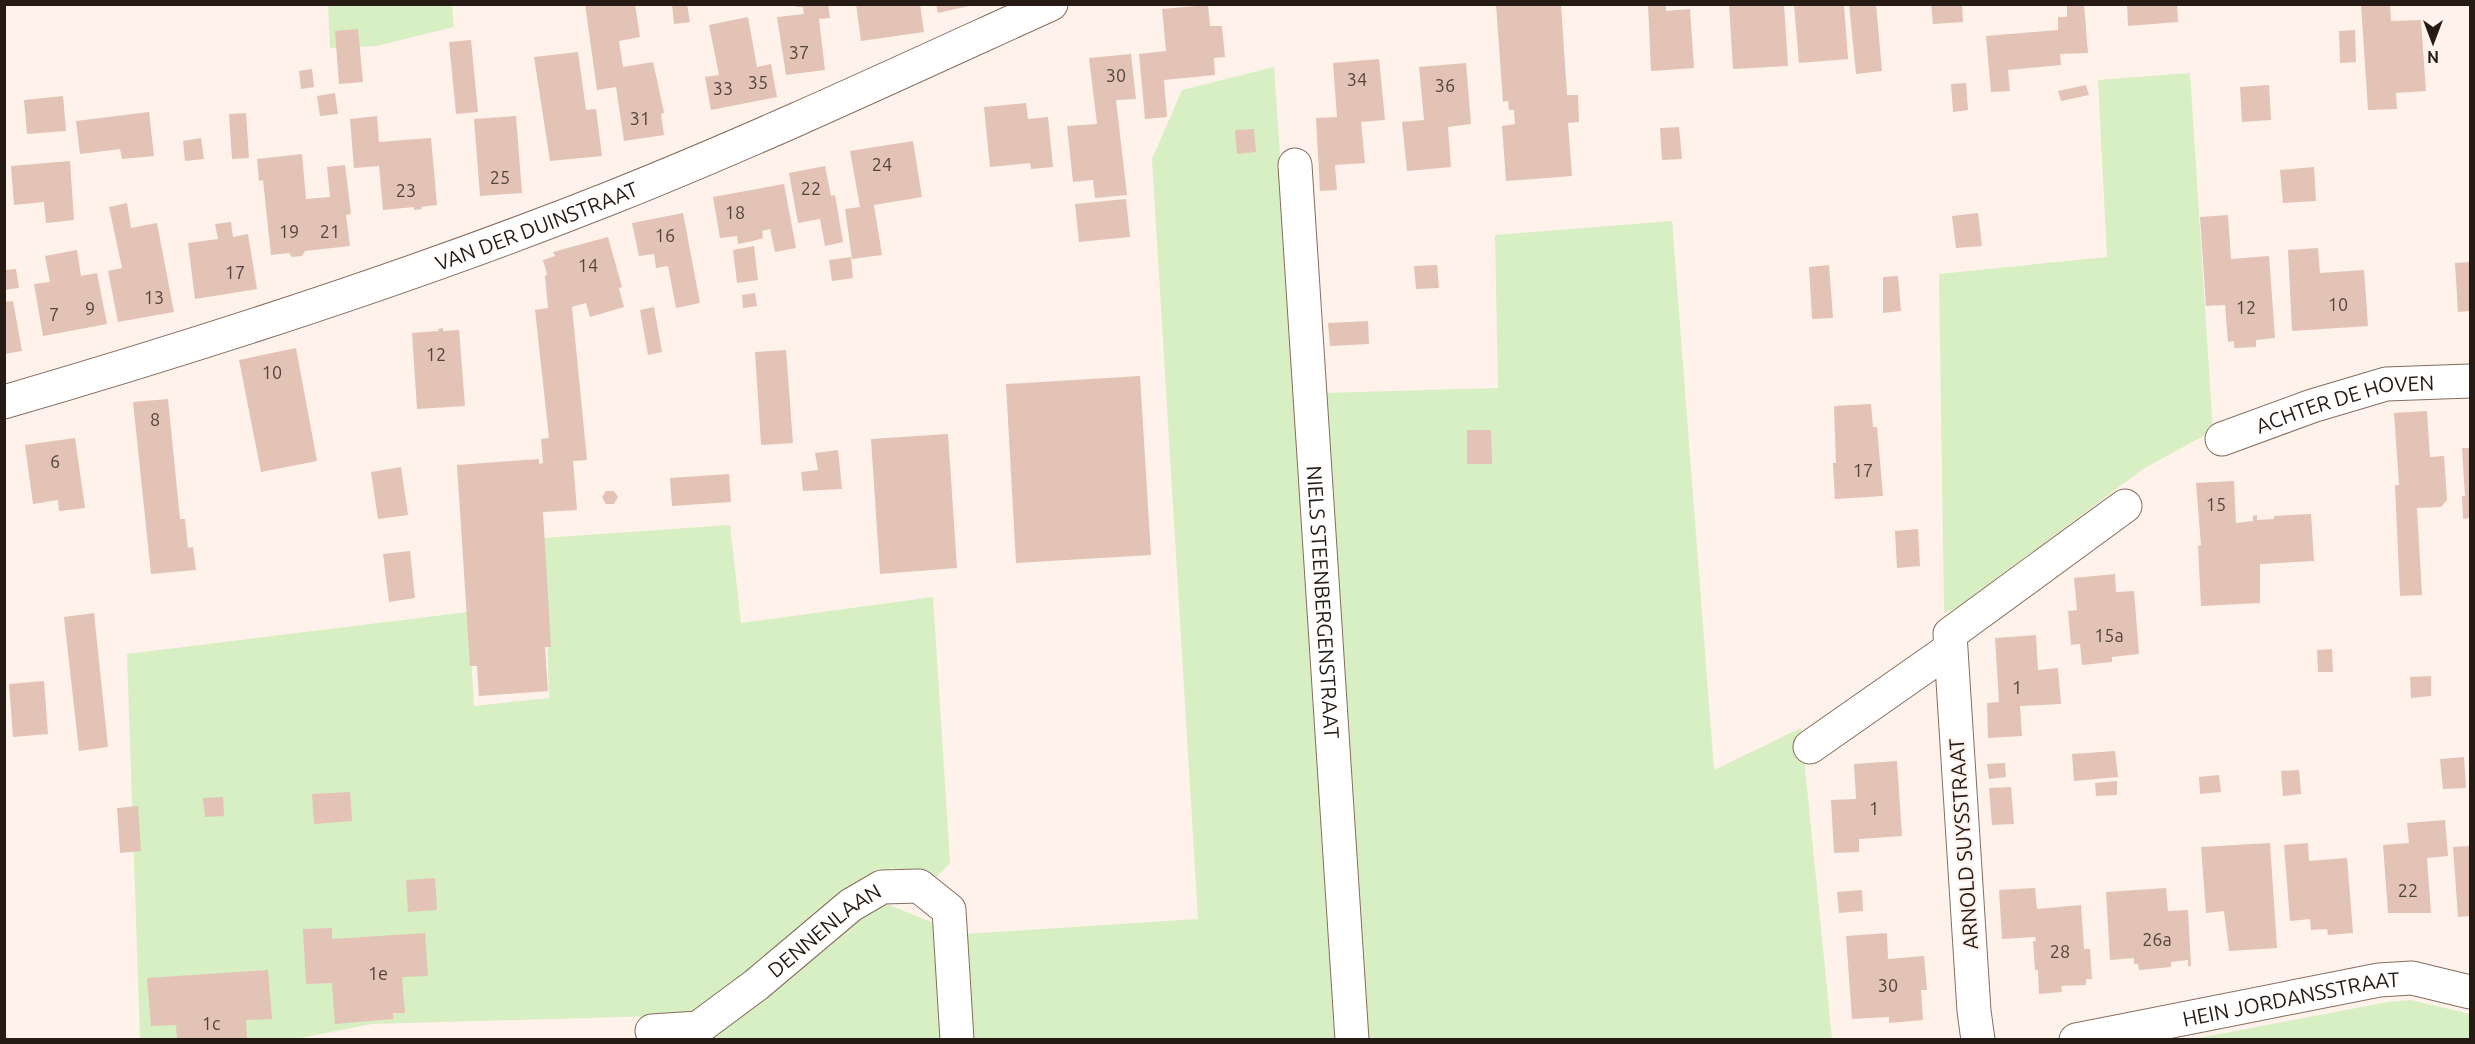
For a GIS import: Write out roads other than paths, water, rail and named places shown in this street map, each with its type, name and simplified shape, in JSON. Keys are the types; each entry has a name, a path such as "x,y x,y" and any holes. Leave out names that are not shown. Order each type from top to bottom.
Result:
{"street":[{"name":"VAN DER DUINSTRAAT","path":"4,402 242,331 434,264 600,202 720,154 1051,4"},
{"name":"NIELS STEENBERGENSTRAAT","path":"1295,165 1352,1040"},
{"name":"ACHTER DE HOVEN","path":"2222,439 2312,406 2386,384 2470,381"},
{"path":"1810,747 1950,649 1950,634 2125,506"},
{"name":"ARNOLD SUYSSTRAAT","path":"1950,649 1974,1011 1978,1040"},
{"name":"DENNENLAAN","path":"652,1031 698,1028 756,985 851,906 882,886 920,886 949,910 957,1040"},
{"name":"HEIN JORDANSSTRAAT","path":"2076,1040 2379,980 2412,978 2470,992"}]}
